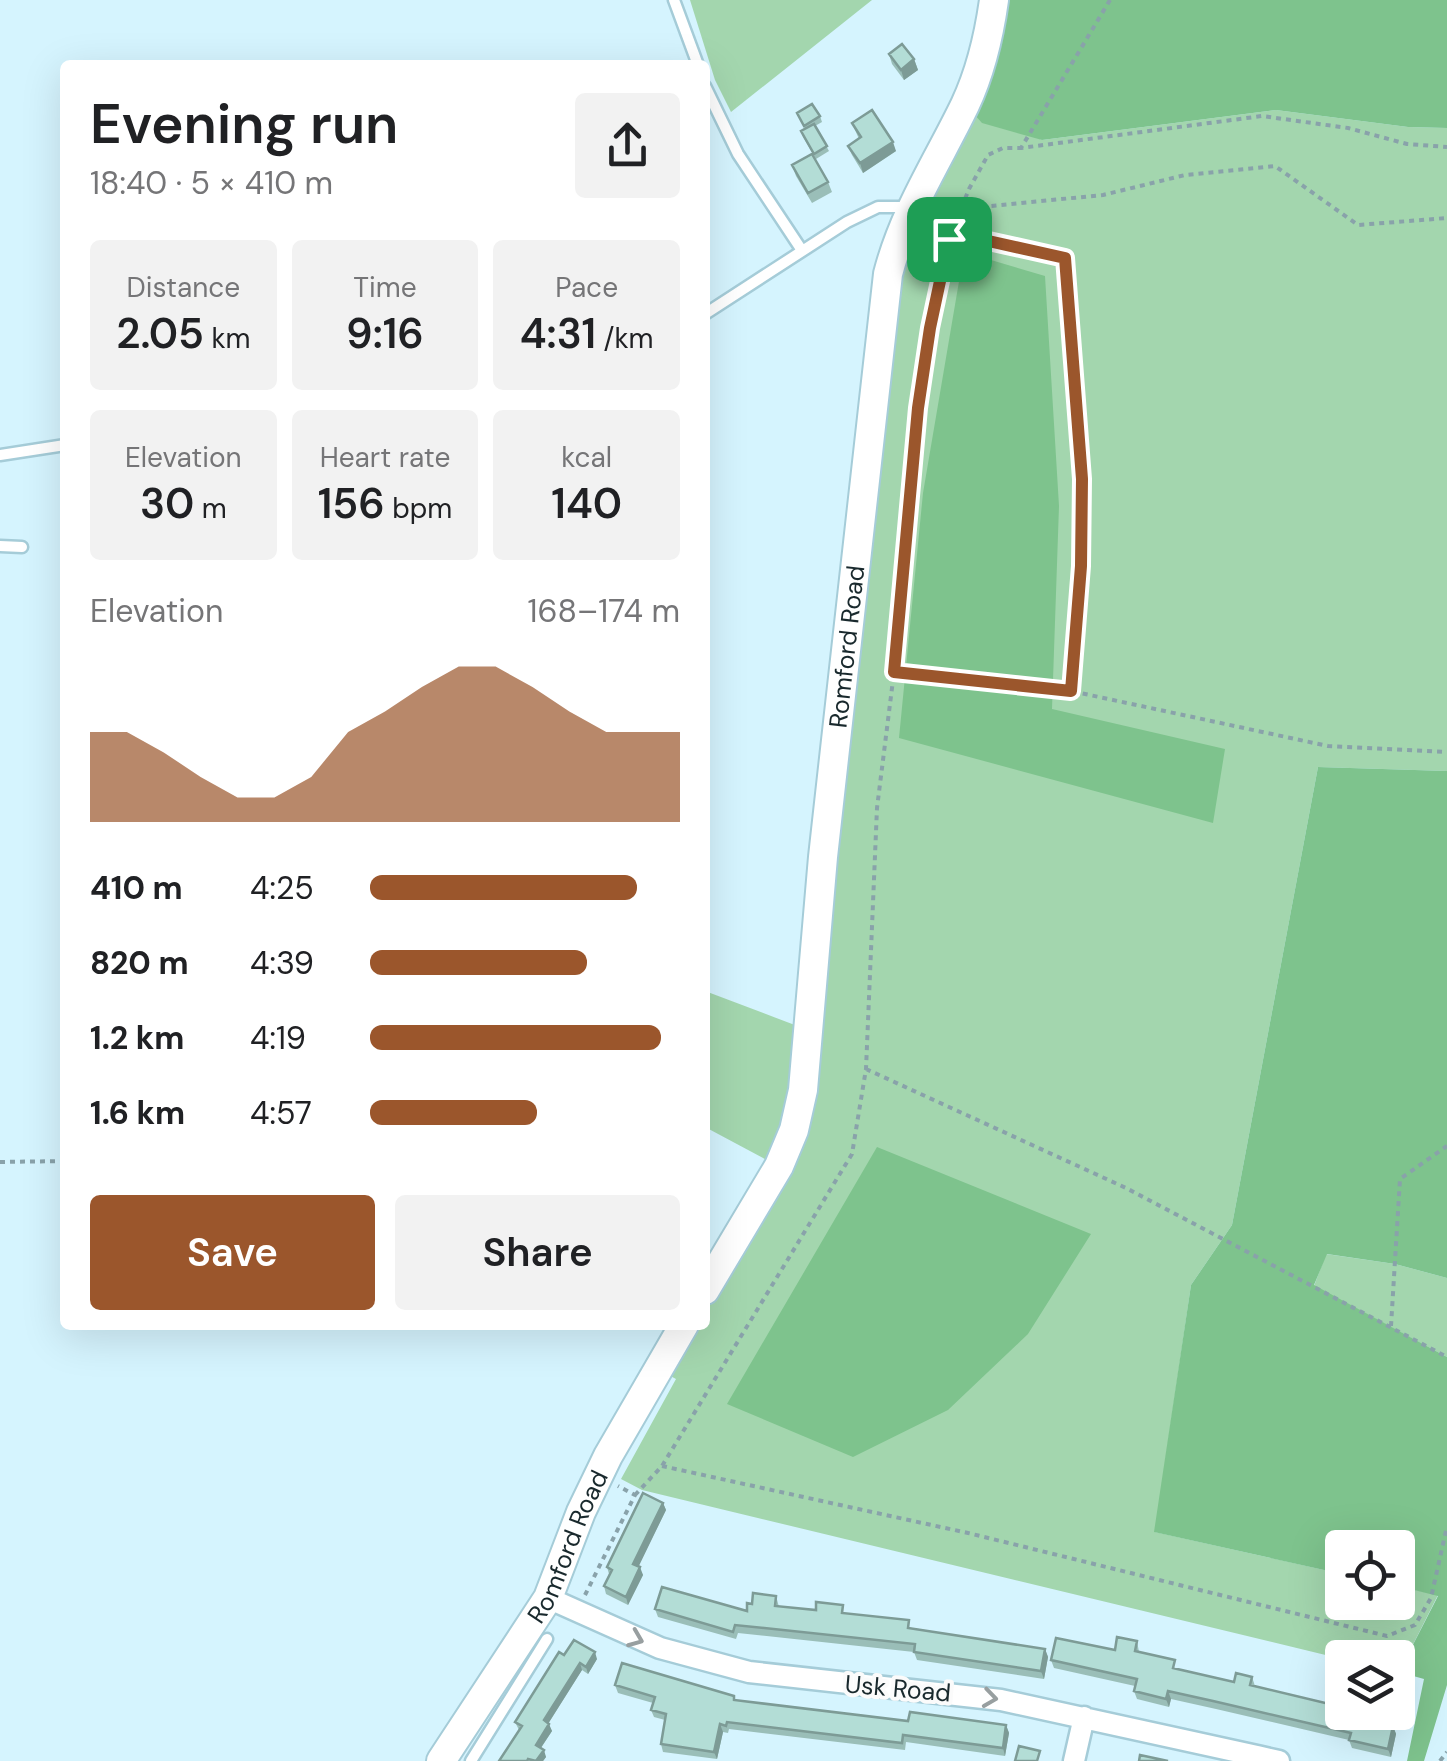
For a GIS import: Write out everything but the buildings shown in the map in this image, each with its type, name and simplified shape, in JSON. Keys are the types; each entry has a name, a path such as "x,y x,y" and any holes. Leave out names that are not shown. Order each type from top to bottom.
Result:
{"street":[{"name":"Romford Road","path":"710,1282 779,1166 794,1130 803,1090 823,857 882,307 894,248 978,71 994,0"},
{"name":"Romford Road","path":"441,1761 484,1718 517,1669 580,1512 675,1330"},
{"name":"Usk Road","path":"548,1598 660,1648 749,1672 786,1679 951,1693 1084,1716 1279,1761"},
{"path":"1074,1761 1084,1716"}],"lane":[{"path":"674,0 696,60"},
{"path":"710,96 738,154 802,250"},
{"path":"710,311 802,250 878,207 911,208"},
{"path":"0,455 60,445"},
{"path":"0,546 22,547"},
{"path":"517,1669 547,1640"},
{"path":"471,1761 484,1718"}],"path":[{"path":"1020,148 1110,0"},
{"path":"576,1612 635,1495 662,1466 852,1154 866,1069 877,808 894,672 918,408 949,239 988,155 1003,148 1262,116 1348,128 1407,144 1447,147"},
{"path":"911,208 955,220 991,206 1103,195 1185,175 1275,166 1358,225 1447,218"},
{"path":"949,239 984,240 1065,258 1082,479 1081,566 1071,691"},
{"path":"894,672 1071,691 1328,746 1447,752"},
{"path":"866,1069 1126,1188 1447,1357"},
{"path":"1391,1327 1400,1179 1447,1146"},
{"path":"0,1162 60,1161"},
{"path":"662,1466 968,1533 1387,1636 1415,1625 1431,1598 1447,1526"},
{"path":"612,1483 635,1495"},
{"path":"1440,1761 1447,1752"}],"green space":[{"path":"690,0 872,0 731,112 709,60"},
{"path":"989,0 1447,0 1447,128 1408,127 1276,110 1042,140 982,123 965,104"},
{"path":"965,104 1042,140 1276,110 1408,127 1447,128 1447,771 1318,767 1232,1225 1191,1285 1155,1532 1325,1570 1325,1620 1415,1620 1415,1590 1438,1595 1415,1640 1325,1640 1325,1655 642,1490 621,1479 676,1379 657,1369 681,1330 710,1330 710,1282 778,1166 710,1130 710,993 808,1030 882,307"},
{"path":"964,252 1045,276 1059,506 1052,709 1225,749 1213,823 899,738 923,493"},
{"path":"1318,767 1447,771 1447,1278 1395,1264 1327,1254 1314,1285 1447,1357 1447,1685 1424,1761 1407,1761 1424,1679 1415,1676 1415,1641 1438,1596 1415,1590 1415,1530 1325,1530 1325,1570 1154,1532 1191,1285 1232,1225"},
{"path":"877,1147 1091,1234 1028,1334 948,1410 853,1457 727,1404"},
{"path":"1326,1254 1395,1264 1447,1278 1447,1357 1314,1286"}],"route":[{"path":"949,239 984,240 1065,258 1082,479 1081,566 1071,691 894,672 918,408 949,239"}]}
